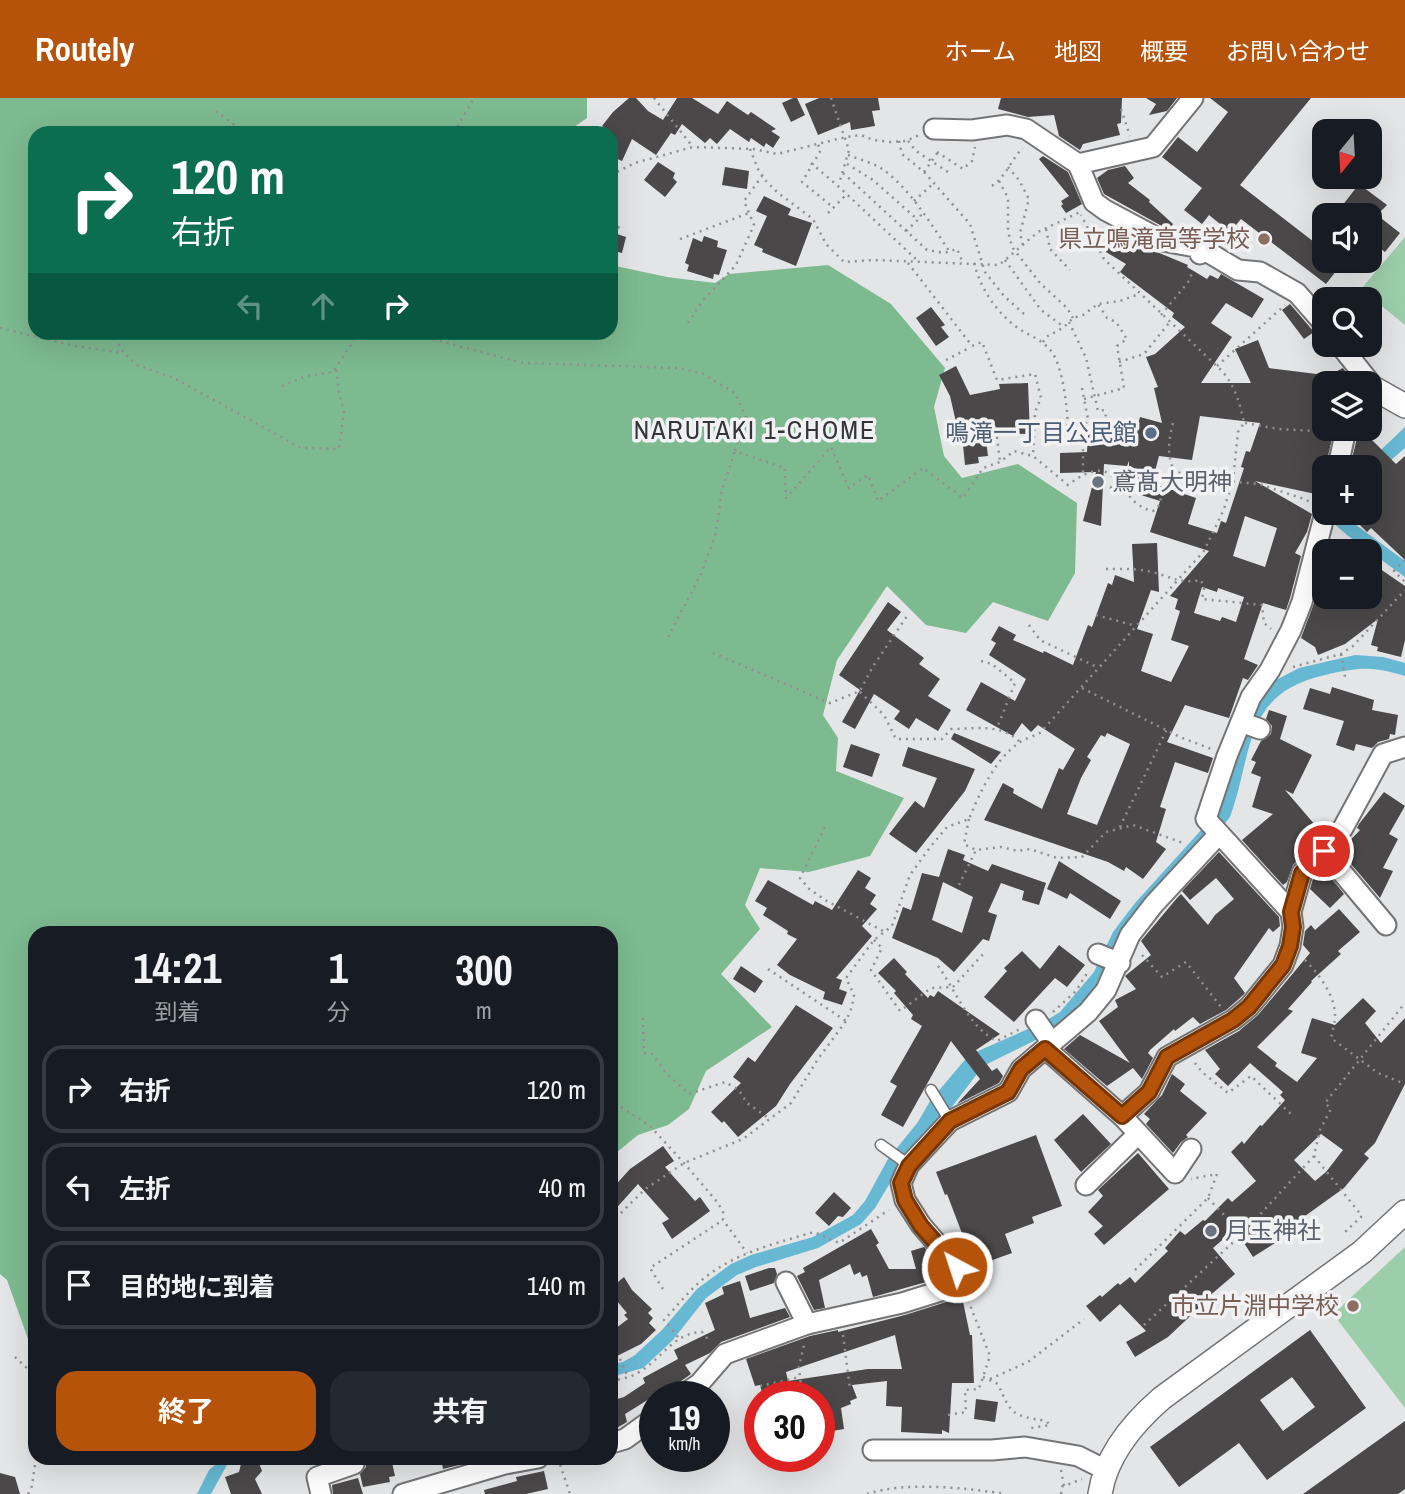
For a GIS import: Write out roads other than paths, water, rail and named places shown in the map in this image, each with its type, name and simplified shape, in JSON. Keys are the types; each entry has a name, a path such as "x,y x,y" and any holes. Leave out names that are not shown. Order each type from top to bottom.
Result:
{"street":[{"path":"1078,164 1153,147 1193,98"},
{"path":"937,129 978,129 1007,125 1032,133 1078,164 1087,207 1163,241 1201,251 1238,270 1260,272 1297,293 1312,310"},
{"path":"1382,396 1405,406"},
{"path":"702,1381 725,1354 807,1324 902,1303 963,1284 957,1267 921,1226 905,1200 901,1183 909,1166 950,1121 1008,1092 1045,1037 1088,1012 1106,989 1128,940 1213,826 1227,756 1251,696 1270,670 1291,630 1302,602 1322,525"},
{"path":"1241,722 1260,729"},
{"path":"1122,1116 1149,1092 1167,1057 1233,1020 1249,1007 1283,965 1290,946 1293,927 1291,912 1302,873 1324,851 1354,811 1383,754 1405,747"},
{"path":"1213,826 1291,912"},
{"path":"1324,851 1386,925"},
{"path":"1135,897 1154,904"},
{"path":"1098,954 1120,962"},
{"path":"1045,1037 1175,1173 1191,1149"},
{"path":"1086,1185 1138,1134"},
{"path":"1100,1494 1106,1471 1139,1418 1162,1398 1362,1252 1405,1212"},
{"path":"786,1282 807,1324"},
{"path":"618,1441 639,1429"},
{"path":"873,1450 992,1450 1025,1447 1078,1456 1106,1471"},
{"path":"321,1494 317,1477 351,1465"},
{"path":"403,1494 502,1465"}],"lane":[{"path":"932,1090 950,1121"},
{"path":"881,1145 909,1166"}],"water":[{"path":"1405,427 1405,448 1382,468 1382,455 1376,455"},
{"path":"1335,525 1356,525 1375,539 1353,539"},
{"path":"1382,544 1405,561 1405,577 1382,560"},
{"path":"1355,655 1383,657 1405,663 1405,676 1374,669 1347,670 1298,684 1279,696 1265,711 1255,728 1230,817 1082,1007 1050,1033 983,1066 942,1120 899,1168 875,1208 861,1224 818,1248 737,1275 706,1298 672,1341 643,1368 618,1375 618,1363 635,1355 662,1330 697,1289 731,1264 751,1255 813,1237 853,1215 865,1201 888,1159 918,1122 930,1101 969,1055 1044,1022 1060,1012 1094,972 1113,932 1135,903 1213,817 1257,696 1276,680 1299,668"},
{"path":"215,1465 227,1465 211,1494 197,1494 209,1470"}],"place":[{"name":"県立鳴滝高等学校","path":"1264,239"},
{"name":"鳴滝一丁目公民館","path":"1151,433"},
{"name":"鳶髙大明神","path":"1098,482"},
{"name":"月玉神社","path":"1211,1231"},
{"name":"市立片淵中学校","path":"1353,1306"}],"district":[{"name":"NARUTAKI 1-CHOME","path":"755,430"}]}
